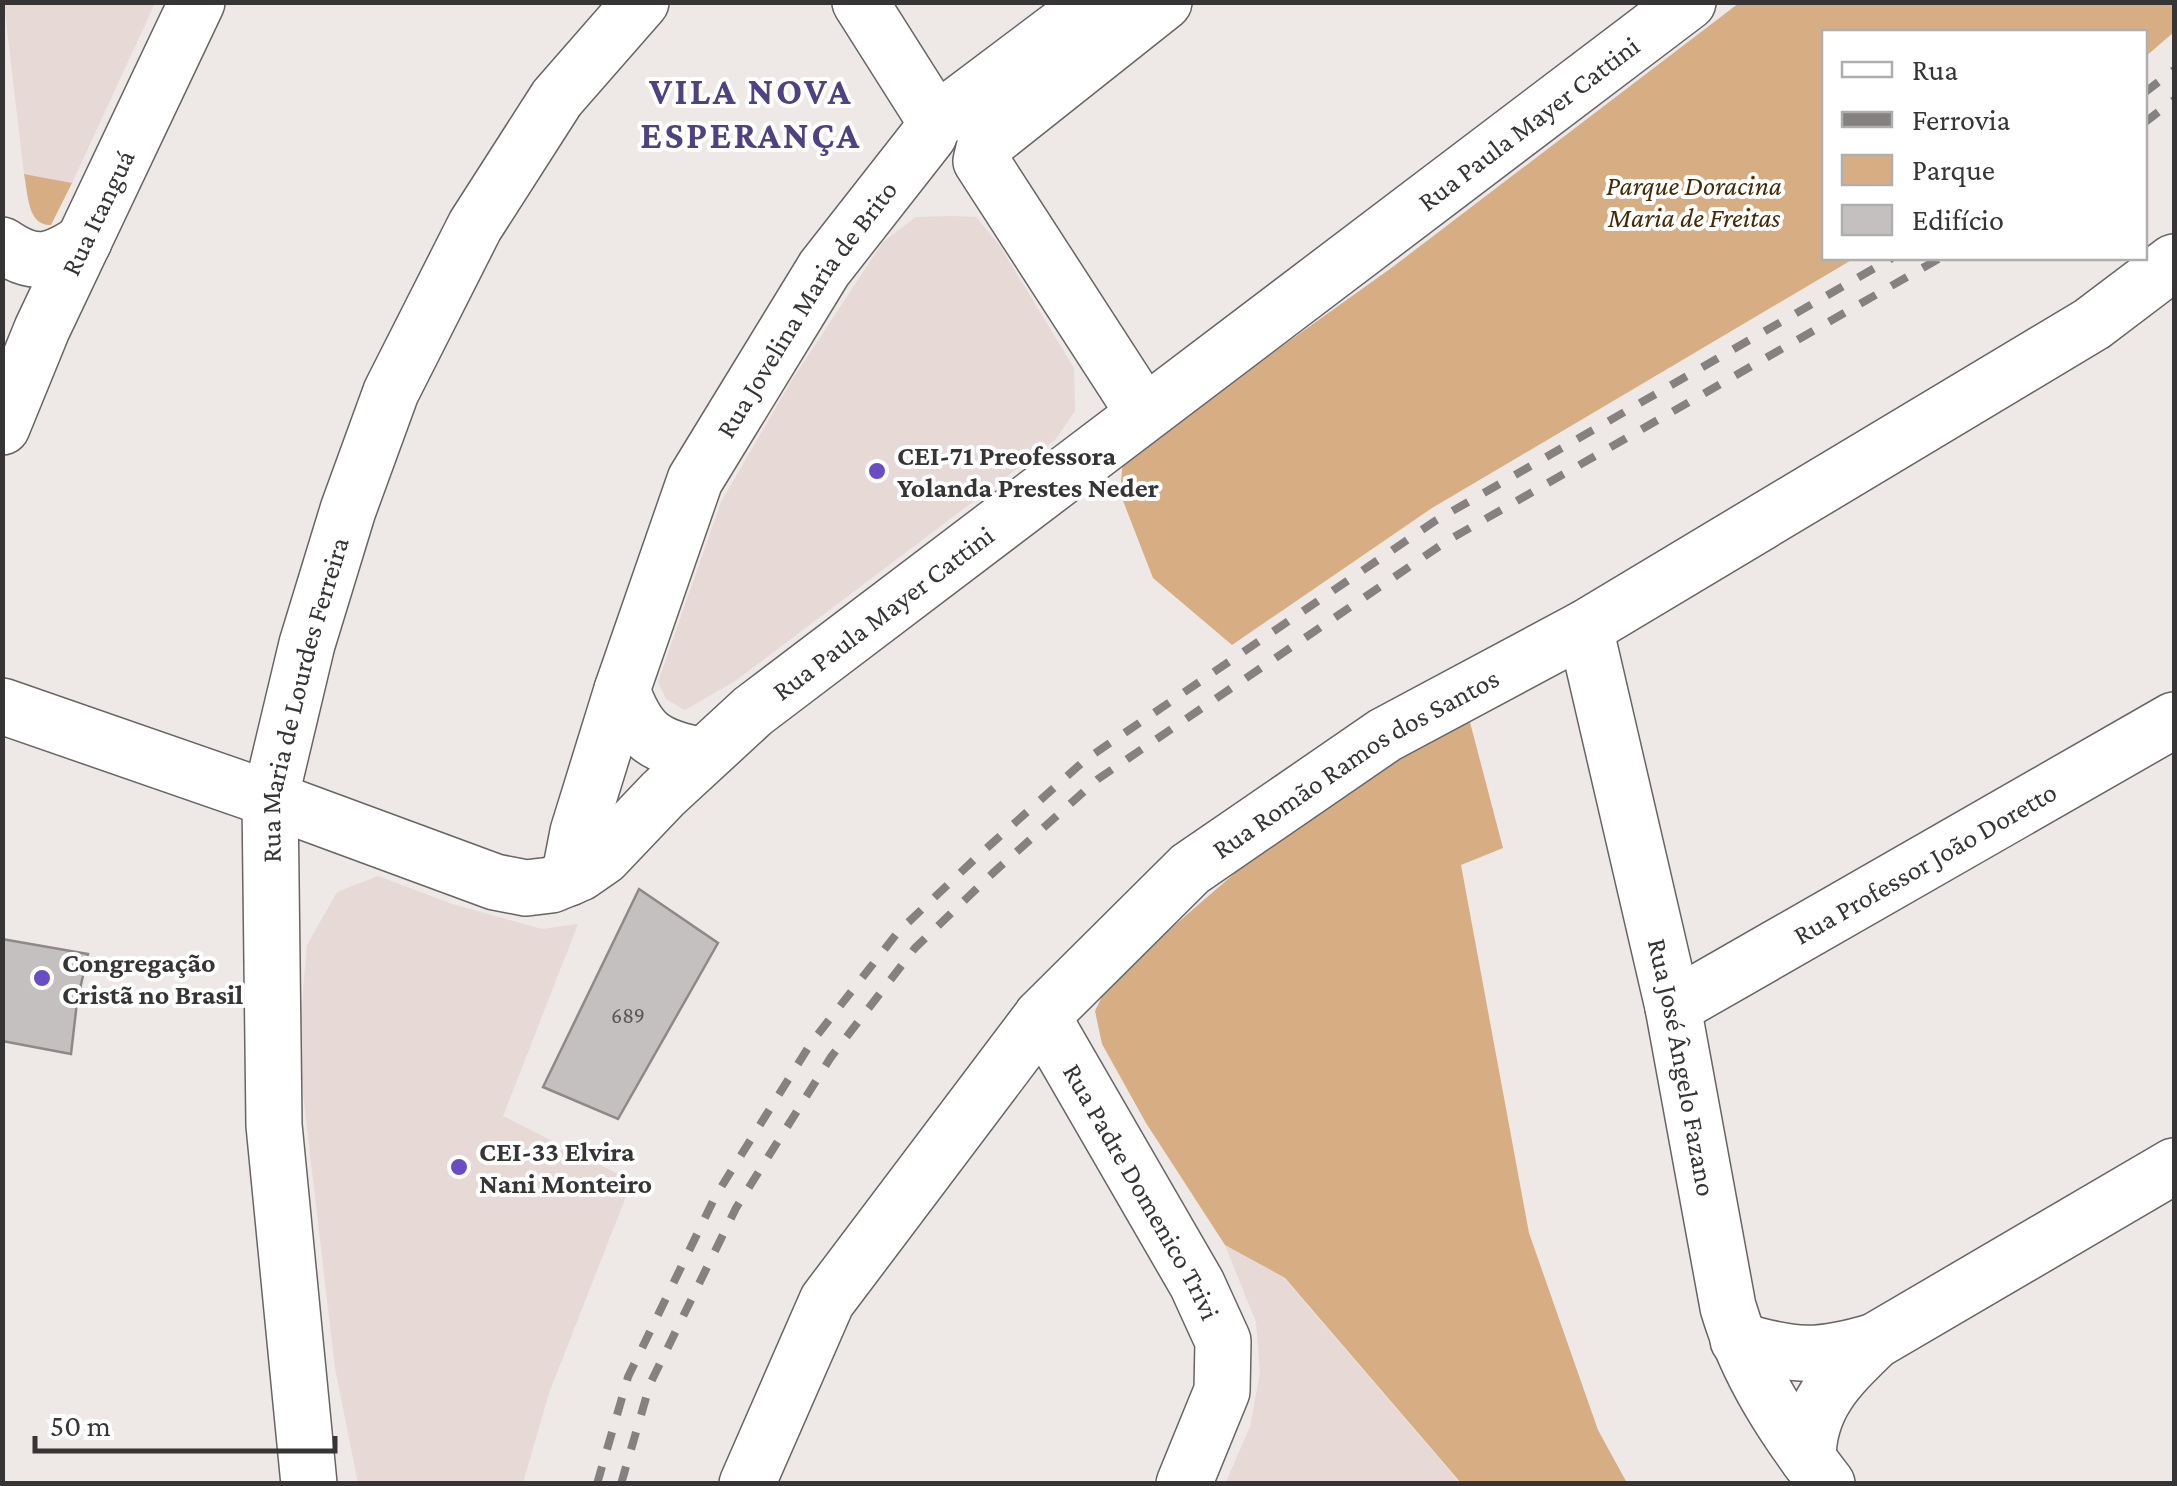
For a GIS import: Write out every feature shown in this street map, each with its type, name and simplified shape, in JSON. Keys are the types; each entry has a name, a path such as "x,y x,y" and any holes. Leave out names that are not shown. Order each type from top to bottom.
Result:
{"street":[{"name":"Rua Itanguá","path":"3,424 197,2"},
{"name":"Rua Maria de Lourdes Ferreira","path":"309,1484 274,1125 270,798 307,644 348,510 391,392 475,226 557,98 641,2"},
{"path":"860,2 929,111 933,124"},
{"name":"Rua Jovelina Maria de Brito","path":"569,878 590,792 633,712 695,480 824,269 930,135 933,124 1095,2"},
{"path":"1144,413 981,161 984,144 1164,2"},
{"name":"Rua Paula Mayer Cattini","path":"2,706 270,798 495,882 526,888 569,878 603,857 663,794 753,711 1688,2"},
{"path":"2,245 16,254 53,260 84,241"},
{"name":"Rua Romão Ramos dos Santos","path":"748,1484 827,1301 1042,1016 1190,870 1385,735 1585,628 2092,324 2174,262"},
{"path":"2,413 3,424"},
{"name":"Rua José Ângelo Fazano","path":"1585,628 1673,1007 1728,1307 1738,1340 1789,1436 1817,1471"},
{"path":"633,712 671,749 703,756"},
{"path":"633,712 663,794"},
{"name":"Rua Professor João Doretto","path":"1673,1007 2174,720"},
{"path":"590,792 623,837"},
{"name":"Rua Padre Domenico Trivi","path":"1042,1016 1197,1284 1223,1341 1222,1391 1184,1484"},
{"path":"1738,1340 1804,1355 1835,1353 1875,1341 2174,1166"},
{"path":"1817,1471 1808,1436 1814,1414 1843,1372 1875,1341"}],"shaded area":[{"path":"4,3 155,3 72,183 24,174"},
{"name":"CEI-71 Preofessora Yolanda Prestes Neder","path":"916,217 976,217 1000,246 1074,368 1075,411 1055,440 735,681 685,710 666,699 658,682 721,502 792,380 883,242"},
{"name":"CEI-33 Elvira Nani Monteiro","path":"378,876 452,904 542,929 578,924 503,1116 632,1181 549,1393 523,1483 358,1483 335,1368 298,1051 307,945 337,892"},
{"path":"1225,1245 1284,1278 1460,1483 1225,1484 1250,1427 1260,1373 1256,1322"}],"green space":[{"name":"Parque Doracina Maria de Freitas","path":"1739,3 2174,3 2174,32 2147,55 2147,30 1822,30 1822,260 1852,260 1432,508 1232,645 1153,578 1120,493 1123,460 1394,266"},
{"path":"24,174 72,183 51,225 43,224 33,214"},
{"path":"1466,707 1503,848 1461,865 1529,1233 1598,1430 1627,1483 1461,1483 1285,1278 1225,1245 1146,1123 1102,1044 1095,1011 1109,982 1323,797"}],"building":[{"path":"639,889 718,943 618,1119 543,1087"},
{"name":"Congregação Cristã no Brasil","path":"2,939 88,954 71,1054 2,1041"}],"railway":[{"path":"2147,91 2174,70"},
{"path":"2147,121 2174,100"},
{"path":"597,1484 628,1377 715,1197 811,1043 898,932 979,855 1085,760 1435,521 1889,260"},
{"path":"621,1484 650,1384 736,1208 831,1057 915,948 994,872 1098,779 1447,541 1937,260"}],"place":[{"name":"CEI-71 Preofessora Yolanda Prestes Neder","path":"877,471"},
{"name":"Congregação Cristã no Brasil","path":"42,978"},
{"name":"CEI-33 Elvira Nani Monteiro","path":"459,1167"}],"district":[{"name":"VILA NOVA ESPERANÇA","path":"751,112"}]}
